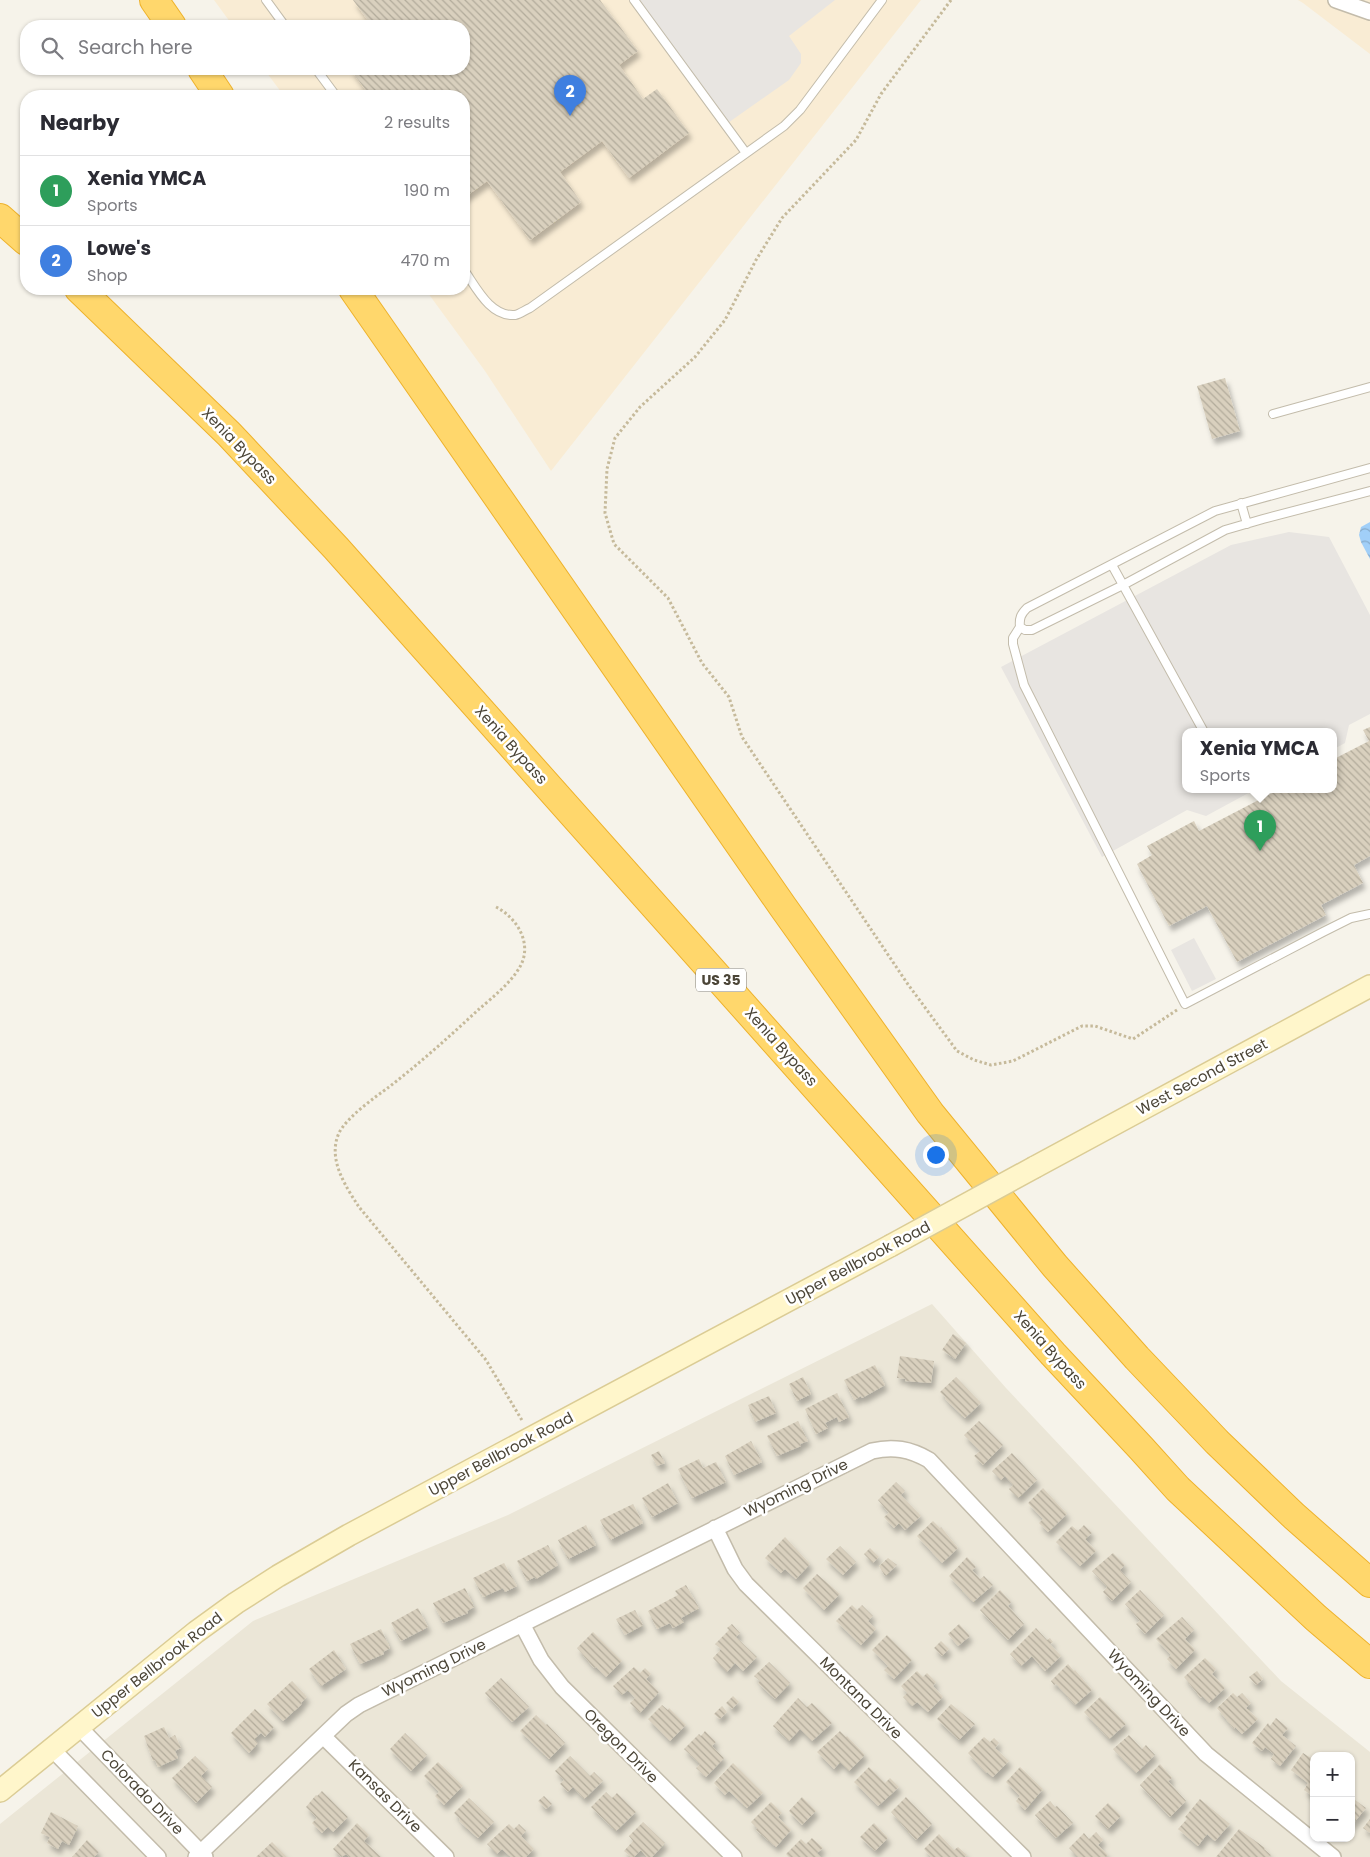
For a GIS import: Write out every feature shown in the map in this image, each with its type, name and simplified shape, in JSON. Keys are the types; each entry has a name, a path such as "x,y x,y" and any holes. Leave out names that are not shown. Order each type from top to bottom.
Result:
{"highway":[{"path":"154,0 168,20"},
{"path":"170,0 184,20"},
{"path":"206,75 216,90"},
{"path":"221,75 231,90"},
{"path":"0,218 20,236"},
{"name":"Xenia Bypass","path":"85,295 229,434 336,548 1040,1339 1178,1489 1316,1618 1370,1664"},
{"path":"357,295 777,898 930,1113 1055,1266 1137,1358 1217,1442 1294,1516 1370,1583"},
{"path":"364,295 400,356"}],"main road":[{"name":"West Second Street","path":"1035,1167 1370,986"},
{"name":"Upper Bellbrook Road","path":"0,1791 196,1632 270,1581 349,1535 533,1438 1035,1167"}],"street":[{"path":"1336,0 1370,12"},
{"name":"Wyoming Drive","path":"200,1855 346,1714 359,1705 872,1451 897,1448 915,1452 929,1460 1206,1754 1333,1857"},
{"name":"Montana Drive","path":"715,1528 735,1569 746,1584 1022,1857"},
{"name":"Oregon Drive","path":"522,1624 542,1660 562,1687 734,1857"},
{"name":"Colorado Drive","path":"79,1727 200,1855"},
{"name":"Kansas Drive","path":"323,1736 446,1857"},
{"path":"52,1749 158,1857"}],"lane":[{"path":"266,0 281,20"},
{"path":"634,0 746,153"},
{"path":"470,278 492,308 503,313 516,315 530,308 784,126 800,110 882,0"},
{"path":"320,75 332,90"},
{"path":"1274,414 1370,387"},
{"path":"1020,627 1021,613 1027,608 1215,511 1370,468"},
{"path":"1020,627 1024,630 1032,630 1123,585 1225,530 1370,491"},
{"path":"1240,503 1247,524"},
{"path":"1112,565 1202,728"},
{"path":"1020,627 1015,632 1013,644 1024,685 1185,1004 1351,918 1370,914"}],"path":[{"path":"951,0 881,94 856,140 782,218 756,260 725,320 694,357 640,407 615,438 607,469 605,514 614,544 668,598 702,663 729,697 742,737 907,983 957,1051 974,1060 991,1065 1014,1061 1082,1026 1095,1026 1133,1038 1185,1004"},
{"path":"496,907 510,915 520,932 525,951 517,972 494,996 439,1046 360,1109 339,1133 336,1161 344,1184 359,1207 486,1360 533,1438"}],"shaded area":[{"path":"214,0 921,0 551,471 485,371 429,295 470,295 470,90 280,90 268,75 470,75 470,20 229,20"},
{"path":"634,0 835,0 789,36 801,54 801,63 789,80 725,125"},
{"path":"1298,0 1370,0 1370,54 1303,3"},
{"path":"1289,532 1329,537 1370,615 1370,714 1349,725 1345,743 1337,747 1337,728 1182,728 1182,793 1248,793 1206,816 1187,810 1102,857 1001,667 1231,545"},
{"path":"1194,938 1216,979 1192,991 1171,950"},
{"path":"932,1304 1006,1388 1281,1681 1370,1752 1370,1857 0,1857 0,1824 253,1621 508,1515"}],"water":[{"path":"1370,522 1370,559 1359,535 1361,527"}],"building":[{"path":"353,0 600,0 638,51 619,65 643,99 657,89 689,133 629,178 602,141 560,172 581,202 530,240 487,181 470,194 470,90 366,90 354,75 470,75 470,20 368,20"},
{"path":"1225,378 1240,431 1212,439 1197,386"},
{"path":"1370,727 1370,856 1354,865 1363,883 1321,905 1326,915 1237,962 1207,906 1169,926 1137,864 1152,855 1147,846 1194,821 1199,831 1272,793 1337,793 1337,757 1369,741 1363,730"},
{"path":"953,1334 966,1343 955,1359 942,1350"},
{"path":"900,1356 934,1361 931,1383 905,1381 906,1379 897,1378"},
{"path":"875,1365 885,1385 862,1398 861,1396 854,1400 844,1380"},
{"path":"803,1377 811,1394 797,1401 789,1384"},
{"path":"956,1377 981,1403 965,1418 940,1392"},
{"path":"837,1393 849,1417 839,1422 837,1417 825,1423 828,1428 816,1434 805,1409"},
{"path":"769,1396 776,1413 755,1422 748,1405"},
{"path":"798,1421 808,1441 777,1456 767,1436"},
{"path":"979,1421 1003,1445 983,1465 974,1456 980,1451 964,1435"},
{"path":"751,1441 762,1462 734,1475 725,1456"},
{"path":"659,1451 665,1463 657,1466 651,1455"},
{"path":"1012,1453 1037,1480 1018,1498 1009,1489 1013,1485 1005,1476 1001,1480 992,1471"},
{"path":"699,1459 703,1468 716,1462 726,1482 692,1498 678,1469"},
{"path":"896,1482 905,1491 901,1495 921,1516 905,1530 899,1523 894,1528 884,1517 889,1513 878,1500"},
{"path":"668,1483 678,1503 652,1517 642,1498"},
{"path":"1043,1488 1067,1514 1048,1532 1039,1523 1043,1519 1028,1503"},
{"path":"633,1504 643,1523 610,1540 600,1520"},
{"path":"933,1521 941,1527 958,1548 942,1563 917,1536"},
{"path":"586,1525 596,1545 568,1559 558,1540"},
{"path":"1084,1525 1092,1533 1085,1539 1096,1551 1080,1566 1056,1542 1072,1526 1078,1531"},
{"path":"785,1537 810,1564 796,1579 785,1569 781,1573 765,1558"},
{"path":"548,1545 558,1565 536,1579 535,1577 527,1581 517,1561"},
{"path":"840,1546 856,1562 843,1575 826,1559"},
{"path":"870,1548 879,1557 873,1563 864,1554"},
{"path":"1113,1553 1125,1565 1120,1570 1131,1582 1112,1601 1103,1592 1107,1587 1092,1571"},
{"path":"967,1557 976,1567 972,1570 980,1579 984,1576 993,1585 973,1602 949,1576"},
{"path":"888,1558 897,1565 885,1576 879,1566"},
{"path":"504,1563 517,1586 505,1592 503,1588 483,1597 473,1578"},
{"path":"817,1574 840,1594 824,1610 803,1588"},
{"path":"686,1585 699,1608 681,1618 684,1622 673,1628 670,1623 657,1629 648,1611 678,1595 675,1591"},
{"path":"465,1588 474,1607 467,1611 468,1613 443,1623 433,1603"},
{"path":"1000,1590 1011,1602 1008,1606 1024,1624 1008,1640 980,1610"},
{"path":"1140,1590 1164,1615 1145,1634 1136,1624 1140,1621 1125,1604"},
{"path":"852,1605 857,1610 862,1605 873,1616 868,1621 876,1629 861,1645 836,1621"},
{"path":"418,1608 428,1627 401,1641 391,1623"},
{"path":"635,1610 643,1625 625,1635 616,1619"},
{"path":"1182,1617 1194,1630 1185,1639 1195,1650 1176,1669 1167,1659 1171,1655 1156,1639"},
{"path":"732,1624 740,1633 736,1637 757,1657 743,1671 735,1663 727,1672 713,1658 721,1649 715,1644 729,1630 727,1628"},
{"path":"959,1624 970,1636 958,1646 948,1634"},
{"path":"1036,1628 1047,1640 1050,1638 1053,1642 1050,1644 1061,1656 1045,1671 1032,1656 1021,1666 1010,1654"},
{"path":"381,1629 390,1648 383,1652 384,1654 360,1664 350,1644"},
{"path":"593,1632 622,1661 606,1677 596,1667 594,1668 577,1648"},
{"path":"887,1635 912,1660 894,1679 884,1670 888,1666 872,1650"},
{"path":"941,1641 949,1649 942,1656 934,1648"},
{"path":"334,1650 346,1669 321,1686 309,1669"},
{"path":"1205,1658 1216,1669 1212,1674 1225,1688 1209,1703 1202,1696 1201,1698 1184,1677"},
{"path":"769,1662 790,1683 775,1699 758,1683 760,1681 754,1676"},
{"path":"1068,1664 1092,1690 1075,1705 1051,1681"},
{"path":"634,1667 640,1673 645,1668 651,1674 646,1679 659,1692 640,1713 630,1703 635,1698 628,1690 622,1695 613,1686"},
{"path":"917,1671 923,1677 927,1673 936,1682 933,1686 943,1697 928,1712 917,1702 912,1706 903,1697 907,1693 901,1686"},
{"path":"1257,1671 1263,1679 1256,1685 1249,1677"},
{"path":"501,1678 529,1707 512,1722 485,1693"},
{"path":"292,1681 307,1697 283,1721 267,1704"},
{"path":"1233,1693 1237,1697 1242,1693 1251,1703 1246,1708 1258,1719 1242,1734 1235,1727 1234,1729 1217,1708"},
{"path":"733,1696 739,1702 732,1709 726,1703"},
{"path":"1100,1697 1126,1724 1109,1739 1084,1712"},
{"path":"798,1698 807,1707 812,1703 832,1723 812,1741 800,1729 789,1741 773,1726"},
{"path":"951,1704 975,1724 959,1740 937,1719"},
{"path":"662,1705 668,1710 669,1708 686,1725 670,1741 648,1719"},
{"path":"722,1706 727,1712 720,1719 714,1714"},
{"path":"255,1709 274,1727 265,1737 261,1733 254,1739 258,1743 249,1753 231,1733"},
{"path":"536,1715 565,1743 549,1759 520,1731"},
{"path":"1276,1718 1288,1728 1282,1735 1296,1746 1280,1766 1271,1759 1274,1754 1265,1747 1262,1751 1252,1743 1268,1723 1270,1726"},
{"path":"164,1727 169,1738 175,1735 181,1748 175,1751 178,1758 158,1767 155,1760 153,1761 144,1736"},
{"path":"705,1731 716,1742 712,1746 724,1758 706,1777 696,1768 700,1764 684,1749 699,1734 701,1736"},
{"path":"840,1731 865,1755 849,1771 840,1762 834,1769 817,1752"},
{"path":"405,1733 427,1755 411,1771 390,1749"},
{"path":"1129,1735 1142,1749 1146,1745 1155,1755 1136,1773 1113,1749"},
{"path":"984,1737 990,1742 994,1738 999,1743 995,1748 1009,1761 993,1777 986,1773 968,1753"},
{"path":"1303,1753 1310,1757 1310,1794 1304,1790 1308,1783 1291,1770"},
{"path":"195,1756 208,1769 201,1776 212,1787 196,1803 172,1778"},
{"path":"570,1756 590,1776 594,1772 603,1781 584,1799 573,1787 568,1792 560,1784 564,1780 555,1771"},
{"path":"438,1762 463,1786 444,1805 435,1796 439,1792 424,1776"},
{"path":"733,1763 763,1793 747,1808 729,1791 725,1795 714,1783"},
{"path":"1160,1764 1172,1778 1168,1781 1186,1801 1170,1817 1140,1785"},
{"path":"869,1767 885,1783 890,1778 899,1787 878,1806 854,1782"},
{"path":"1020,1767 1043,1789 1025,1810 1016,1801 1020,1796 1006,1782"},
{"path":"322,1791 348,1817 333,1832 328,1827 322,1833 312,1823 317,1818 306,1807"},
{"path":"606,1792 612,1798 617,1793 636,1812 616,1831 591,1807"},
{"path":"544,1796 552,1804 546,1809 538,1801"},
{"path":"802,1797 816,1811 802,1825 789,1811"},
{"path":"906,1797 932,1824 916,1840 891,1812"},
{"path":"469,1798 494,1822 478,1838 459,1821 460,1819 454,1813"},
{"path":"1200,1799 1230,1824 1215,1841 1207,1834 1198,1846 1178,1829"},
{"path":"1355,1800 1366,1808 1355,1821"},
{"path":"1050,1801 1073,1823 1056,1838 1035,1815"},
{"path":"771,1802 782,1813 778,1817 791,1830 776,1847 756,1830 757,1828 751,1822"},
{"path":"1108,1803 1121,1816 1108,1829 1095,1816"},
{"path":"51,1812 78,1826 69,1845 62,1841 58,1849 47,1843 50,1837 41,1833"},
{"path":"1370,1819 1370,1833 1363,1828"},
{"path":"643,1822 665,1843 652,1857 647,1857 641,1850 634,1857 631,1857 624,1851 633,1841 629,1836"},
{"path":"357,1823 369,1835 364,1841 381,1857 349,1857 346,1854 341,1857 333,1849"},
{"path":"874,1823 888,1838 875,1851 860,1837"},
{"path":"509,1824 514,1829 519,1824 526,1831 521,1836 534,1849 526,1857 511,1857 502,1849 497,1854 487,1844"},
{"path":"1239,1829 1265,1848 1271,1855 1269,1857 1216,1857"},
{"path":"1096,1832 1103,1840 1098,1845 1108,1855 1106,1857 1078,1857 1069,1848 1084,1833 1089,1839"},
{"path":"939,1834 954,1850 958,1847 967,1855 965,1857 931,1857 924,1849"},
{"path":"812,1838 823,1848 817,1853 821,1857 789,1857 786,1854 801,1839 806,1844"},
{"path":"87,1840 99,1852 94,1857 72,1857"},
{"path":"272,1842 287,1857 256,1857"}],"place":[{"name":"Lowe's","path":"570,116"},
{"name":"Xenia YMCA","path":"1260,851"}]}
